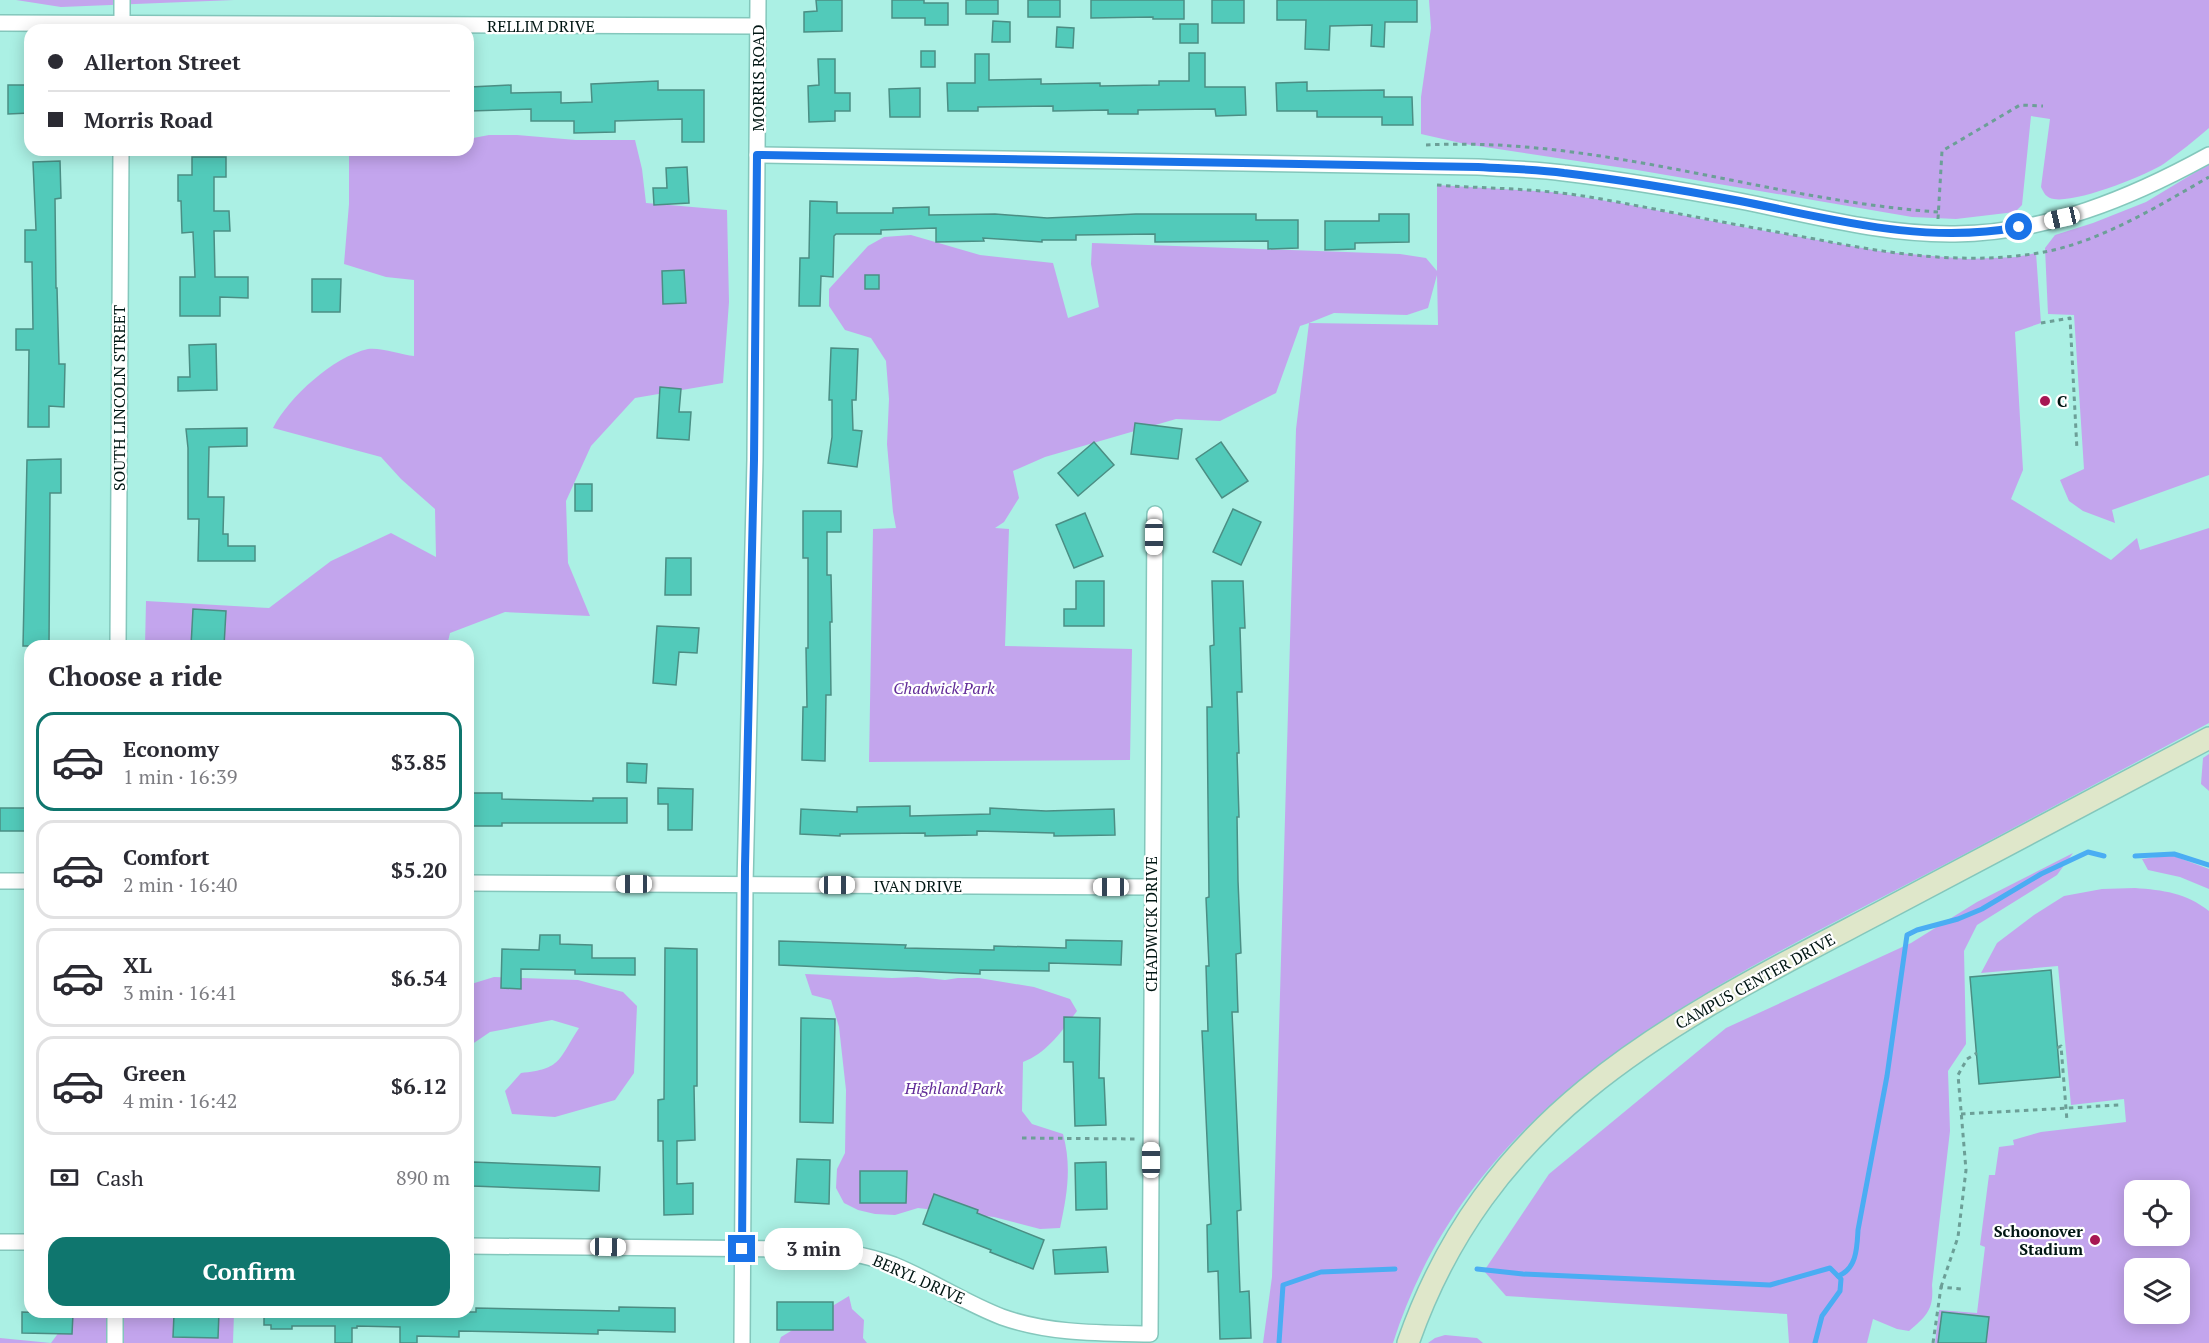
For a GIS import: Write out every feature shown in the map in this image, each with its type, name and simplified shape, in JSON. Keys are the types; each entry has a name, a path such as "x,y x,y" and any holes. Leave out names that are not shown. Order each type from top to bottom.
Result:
{"street":[{"path":"122,0 122,24"},
{"name":"MORRIS ROAD","path":"742,1343 745,884 754,472 758,0"},
{"name":"RELLIM DRIVE","path":"0,23 30,24"},
{"name":"RELLIM DRIVE","path":"474,26 758,26"},
{"path":"757,155 1478,167 1563,172 1654,186 1859,225 1911,232 1955,234 2002,230 2090,210 2148,187 2209,155"},
{"name":"SOUTH LINCOLN STREET","path":"118,640 121,156"},
{"name":"CHADWICK DRIVE","path":"1150,1334 1155,514"},
{"name":"CAMPUS CENTER DRIVE","path":"1408,1343 1431,1285 1449,1249 1474,1209 1501,1174 1548,1122 1607,1072 1693,1014 1769,971 2209,738"},
{"path":"0,881 24,881"},
{"name":"IVAN DRIVE","path":"474,883 1151,887"},
{"path":"0,1242 24,1242"},
{"name":"BERYL DRIVE","path":"474,1246 825,1249 846,1252 896,1266 999,1316 1021,1323 1071,1332 1150,1334"},
{"path":"115,1318 115,1343"}],"path":[{"path":"1938,212 1942,151 2020,105 2043,106"},
{"path":"2040,323 2070,318 2077,450"},
{"path":"2057,1048 2061,1046 2067,1121"},
{"path":"1933,1343 1941,1287 1958,1238 1966,1170 1958,1075 1967,1059 1977,1053"},
{"path":"1961,1114 2066,1110 2120,1105"},
{"path":"1022,1138 1140,1139"},
{"path":"1941,1287 1961,1289"}],"green space":[{"path":"16,0 234,0 61,7"},
{"path":"1429,0 2209,0 2209,128 2165,163 2143,175 2094,193 2054,199 2047,196 2041,187 2050,119 2031,116 2022,205 2015,212 1956,219 1912,217 1637,170 1465,144 1421,134 1421,97 1431,28"},
{"path":"489,135 517,135 576,140 635,140 642,169 646,203 727,210 729,302 723,383 635,398 591,446 566,501 568,563 590,616 505,612 450,633 448,640 145,640 146,601 269,608 331,561 391,533 436,557 435,509 401,479 381,457 273,428 301,391 341,360 368,349 414,356 414,280 386,277 344,264 349,204 349,156 474,156 474,138"},
{"path":"2209,164 2209,475 2112,510 2115,523 2083,511 2069,501 2060,480 2084,469 2074,315 2048,314 2045,248 2055,235 2146,202"},
{"name":"Chadwick Park","path":"1437,185 1551,192 1885,252 1968,259 2016,257 2036,253 2041,323 2015,332 2023,470 2011,499 2111,560 2137,538 2140,550 2209,528 2209,723 1741,972 1667,1018 1596,1067 1531,1123 1474,1187 1428,1260 1393,1343 1263,1343 1272,1277 1296,429 1309,323 1300,326 1276,393 1220,421 1176,419 1045,457 1013,471 1019,498 1004,522 995,528 1009,529 1005,646 1132,649 1130,760 869,762 873,529 896,528 887,444 889,399 886,361 871,338 845,330 829,306 829,289 868,246 884,237 911,235 980,255 1053,263 1068,318 1099,307 1091,264 1092,243 1400,254 1426,258 1437,271","holes":["1437,275 1438,325 1309,323 1334,313 1407,315 1428,308"]},
{"path":"2209,754 2209,791 2201,784 2203,758"},
{"path":"2073,853 2057,875 1977,925 1964,951 1966,1044 1948,1071 1950,1131 1932,1300 1925,1316 1909,1331 1897,1329 1873,1319 1867,1343 1789,1343 1787,1314 1506,1296 1484,1271 1549,1174 1726,1028 1911,943 1977,902"},
{"path":"2171,855 2209,869 2209,889 2180,877 2148,870 2142,859"},
{"path":"2135,888 2165,891 2192,900 2209,911 2209,1343 1935,1343 1939,1310 1977,1313 1985,1247 1980,1245 1989,1175 1995,1175 1999,1147 2014,1145 2013,1140 2041,1132 2126,1122 2124,1099 2071,1105 2058,966 1981,973 1997,943 2064,896 2102,889"},
{"name":"Highland Park","path":"805,974 945,980 979,978 1034,987 1070,999 1077,1011 1060,1034 1047,1047 1023,1062 1022,1111 1032,1124 1063,1134 1066,1146 1068,1181 1060,1228 1040,1229 994,1217 918,1208 895,1215 875,1214 858,1210 844,1203 836,1188 837,1169 845,1153 846,1090 839,1027 831,1000 812,995"},
{"path":"494,977 578,980 623,992 637,1006 634,1073 615,1100 555,1117 512,1114 505,1091 521,1073 544,1069 558,1061 579,1028 552,1020 490,1032 474,1043 474,983"},
{"path":"849,1296 852,1309 864,1320 863,1338 867,1343 779,1343 781,1337"},
{"path":"69,1318 234,1318 233,1343 51,1343"},
{"path":"1445,1335 1477,1338 1483,1343 1428,1343"},
{"path":"0,1338 51,1343 0,1343"}],"building":[{"path":"816,0 842,0 842,31 804,32 804,12 817,11"},
{"path":"892,0 948,3 948,25 925,25 925,18 892,18"},
{"path":"966,0 998,0 998,14 966,14"},
{"path":"1028,0 1060,0 1060,17 1028,17"},
{"path":"1091,0 1184,0 1184,19 1091,18"},
{"path":"1212,0 1244,0 1244,23 1212,23"},
{"path":"1277,0 1417,0 1417,22 1385,22 1384,47 1371,46 1372,25 1330,26 1329,50 1305,49 1306,20 1277,20"},
{"path":"993,21 1010,22 1010,42 992,42"},
{"path":"1180,24 1198,24 1198,43 1180,43"},
{"path":"1057,27 1074,28 1073,48 1056,47"},
{"path":"921,51 935,51 935,67 921,67"},
{"path":"1189,53 1205,53 1205,87 1245,87 1246,115 1216,116 1215,109 1138,110 1138,114 1108,114 1108,110 1053,111 1053,106 978,107 978,111 948,111 947,83 975,83 975,54 989,54 989,80 1041,79 1041,84 1100,83 1100,86 1159,85 1159,81 1189,81"},
{"path":"818,59 835,59 835,93 850,93 850,111 835,111 835,121 809,122 808,86 819,85"},
{"path":"658,81 658,90 704,90 704,142 682,142 682,119 615,121 615,132 574,133 574,121 531,121 531,109 474,111 474,87 511,85 511,93 561,92 561,103 592,102 591,84"},
{"path":"1307,82 1307,91 1384,90 1384,97 1412,97 1413,125 1382,125 1382,117 1317,117 1317,111 1277,111 1276,83"},
{"path":"8,85 24,85 24,113 8,114"},
{"path":"920,88 920,117 890,117 889,89"},
{"path":"192,157 226,157 226,177 214,177 214,211 229,211 230,231 214,231 215,277 248,277 248,298 220,297 220,316 180,316 180,277 195,277 193,232 182,233 178,175 192,175"},
{"path":"60,161 61,198 55,199 56,288 59,364 65,364 64,407 49,406 49,427 28,427 29,350 16,350 16,329 33,329 32,262 25,262 25,230 36,230 33,162"},
{"path":"687,167 689,203 654,205 653,188 667,188 666,168"},
{"path":"810,201 837,202 837,213 893,213 893,208 929,207 929,215 995,214 1047,218 1136,214 1256,214 1256,220 1298,220 1298,248 1268,249 1268,241 1155,242 1155,234 1076,235 1076,240 1042,240 1042,242 983,238 984,241 936,242 936,228 881,230 881,234 836,234 834,236 833,277 821,276 820,306 799,306 800,258 809,258"},
{"path":"1379,214 1409,214 1409,242 1355,243 1355,249 1325,250 1325,221 1379,221"},
{"path":"684,270 686,303 663,304 662,271"},
{"path":"865,275 879,275 879,289 865,289"},
{"path":"312,279 341,279 340,312 312,312"},
{"path":"216,344 217,390 178,391 178,377 190,377 189,345"},
{"path":"831,348 858,349 856,400 852,400 853,430 862,431 857,467 828,463 832,437 832,400 829,400"},
{"path":"660,387 681,389 679,412 691,412 689,440 657,438"},
{"path":"1135,423 1182,429 1178,459 1131,454"},
{"path":"247,428 247,446 209,447 208,497 224,497 223,534 228,534 228,546 255,546 255,561 198,561 199,519 188,519 186,429"},
{"path":"1094,442 1114,465 1078,496 1058,473"},
{"path":"1221,442 1248,481 1222,498 1196,459"},
{"path":"61,459 61,493 50,493 49,640 24,640 23,646 27,460"},
{"path":"575,484 592,484 592,511 575,511"},
{"path":"1233,509 1261,522 1241,565 1213,552"},
{"path":"803,511 841,511 841,532 827,532 827,575 831,575 832,622 830,622 831,695 826,695 825,761 802,760 803,707 807,707 806,648 808,648 808,558 803,558"},
{"path":"1085,513 1103,556 1074,568 1056,525"},
{"path":"666,558 691,558 691,595 665,595"},
{"path":"1076,581 1104,581 1104,626 1064,626 1064,609 1076,609"},
{"path":"1212,581 1243,581 1245,628 1240,628 1242,692 1237,692 1239,817 1237,817 1241,953 1236,954 1238,1012 1232,1012 1241,1210 1237,1211 1240,1292 1249,1291 1251,1338 1220,1339 1218,1271 1208,1272 1207,1225 1211,1224 1202,1031 1208,1031 1207,707 1212,707 1210,646 1214,645"},
{"path":"193,609 226,611 224,640 191,640"},
{"path":"657,626 699,628 697,653 679,652 676,685 653,683"},
{"path":"627,763 647,764 646,783 627,782"},
{"path":"658,788 693,789 692,830 668,830 668,804 658,804"},
{"path":"474,793 502,793 502,799 593,801 593,798 627,798 627,823 502,823 502,826 474,826"},
{"path":"910,806 910,816 990,814 990,808 1046,811 1114,809 1115,835 1054,836 1054,833 977,831 977,835 925,836 925,833 840,834 840,836 800,834 801,809 857,812 857,807"},
{"path":"0,808 24,808 24,831 0,831"},
{"path":"540,935 560,935 560,944 592,945 592,958 635,958 635,975 575,974 575,970 521,969 521,989 501,988 502,949 539,950"},
{"path":"1066,940 1122,941 1121,965 1049,963 1049,971 980,970 980,974 779,965 779,941 994,950 994,946 1066,948"},
{"path":"665,948 697,949 695,1140 677,1141 677,1184 693,1183 693,1214 664,1215 663,1141 658,1141 658,1100 664,1099"},
{"path":"2051,970 2060,1077 1979,1084 1970,977"},
{"path":"1064,1017 1100,1018 1099,1078 1104,1078 1106,1125 1075,1126 1073,1062 1064,1062"},
{"path":"801,1018 835,1019 833,1123 800,1122"},
{"path":"797,1159 830,1160 829,1204 795,1202"},
{"path":"474,1162 600,1167 599,1191 474,1186"},
{"path":"1106,1162 1107,1209 1076,1210 1075,1163"},
{"path":"860,1171 907,1171 906,1203 860,1203"},
{"path":"934,1194 978,1210 977,1213 1044,1240 1033,1269 923,1224"},
{"path":"1106,1247 1108,1272 1055,1274 1053,1250"},
{"path":"777,1302 833,1302 833,1330 777,1330"},
{"path":"619,1307 675,1308 675,1332 598,1330 598,1334 459,1331 459,1337 417,1336 417,1343 400,1343 400,1327 357,1326 357,1328 352,1328 352,1343 335,1343 335,1326 292,1326 292,1329 271,1329 271,1325 264,1325 264,1318 474,1318 476,1308 619,1311"},
{"path":"22,1312 24,1312 24,1318 73,1318 72,1334 22,1333"},
{"path":"1942,1312 1989,1317 1986,1343 1938,1343"},
{"path":"174,1318 219,1318 218,1338 173,1337"}],"waterway":[{"path":"1838,1276 1849,1268 1855,1257 1887,1076 1907,935 1982,909 2041,874 2088,852 2104,856"},
{"path":"2135,856 2174,854 2209,865"},
{"path":"1477,1269 1523,1274 1770,1285 1830,1268 1841,1279 1840,1291 1822,1316 1815,1343"},
{"path":"1279,1343 1283,1285 1321,1272 1395,1269"}],"place":[{"name":"C","path":"2045,401"},
{"name":"Schoonover Stadium","path":"2095,1240"}],"route":[{"path":"742,1249 745,867 754,460 757,155 1478,167 1563,172 1654,186 1811,217 1911,232 1955,234 2019,227"}]}
